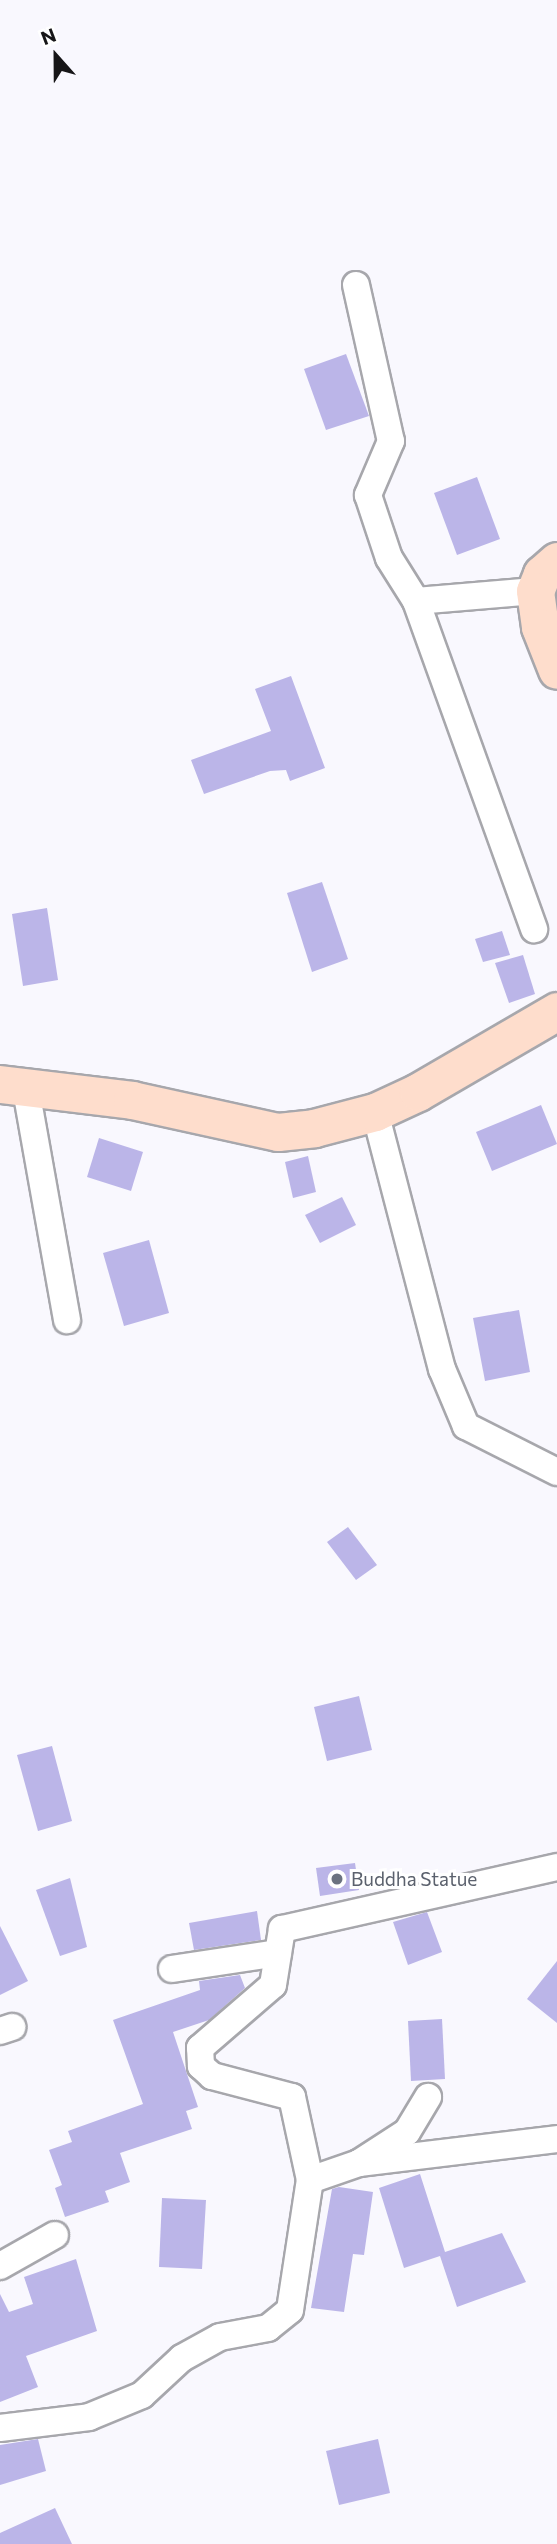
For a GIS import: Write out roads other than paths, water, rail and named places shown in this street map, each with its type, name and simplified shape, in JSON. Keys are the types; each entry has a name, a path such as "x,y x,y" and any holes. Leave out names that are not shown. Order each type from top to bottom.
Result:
{"street":[{"path":"356,285 391,441 368,495 389,558 415,601 534,929"},
{"path":"557,561 542,574 535,591 540,627 557,670"},
{"path":"415,601 535,591"},
{"path":"67,1320 12,1084 278,1132 375,1112 557,1011"},
{"path":"375,1112 442,1369 466,1426 557,1472"},
{"path":"0,2428 89,2417 142,2395 181,2358 220,2337 268,2328 290,2310 310,2180 292,2097 212,2076 201,2066 200,2048 273,1985 282,1929 557,1867"},
{"path":"172,1969 278,1953"},
{"path":"359,2163 407,2132 428,2097"},
{"path":"310,2180 359,2163 557,2139"},
{"path":"0,2266 55,2235"}],"place":[{"name":"Buddha Statue","path":"337,1879"}]}
